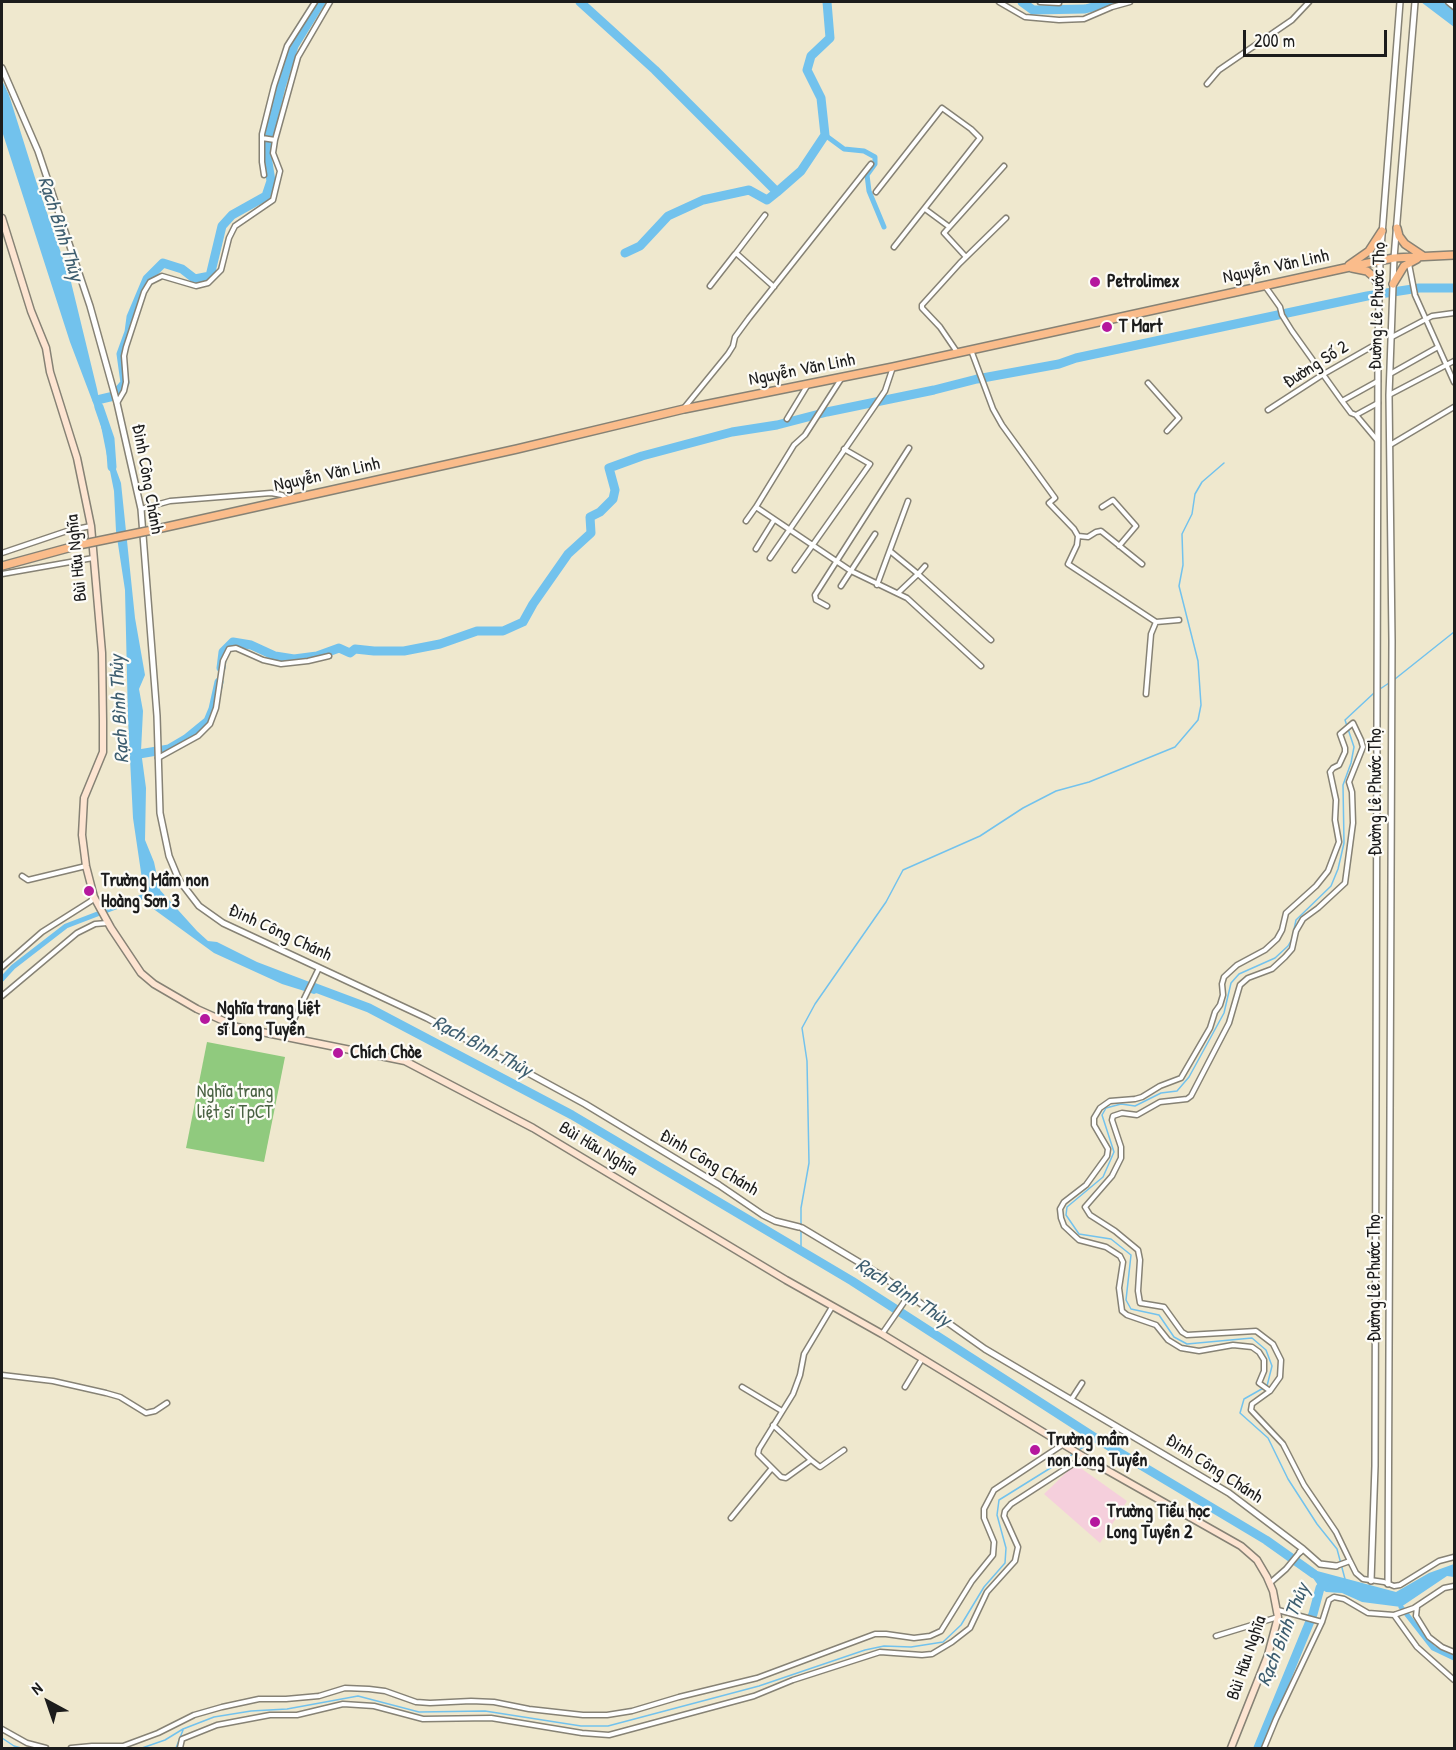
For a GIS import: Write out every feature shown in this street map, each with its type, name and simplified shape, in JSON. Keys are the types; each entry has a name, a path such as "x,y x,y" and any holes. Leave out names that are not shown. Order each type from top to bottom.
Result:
{"highway":[{"path":"1397,228 1403,242 1423,256"},
{"path":"1347,267 1369,251 1382,231"},
{"name":"Nguyễn Văn Linh","path":"2,566 79,545 517,449 684,409 893,367 1347,267 1394,258 1408,260 1423,256 1455,255"},
{"path":"1393,284 1408,260"},
{"path":"1347,267 1367,271 1379,286"}],"main road":[{"name":"Bùi Hữu Nghĩa","path":"2,218 31,311 46,348 50,372 77,458 91,526 102,653 103,752 84,798 82,835 86,866 95,899 106,921 141,973 154,984 222,1022 343,1050 405,1061 543,1134 882,1334 1064,1446 1241,1546 1257,1560 1270,1583 1278,1614 1268,1655 1231,1749"}],"street":[{"path":"264,175 263,139 274,86 287,46 315,2"},
{"path":"116,401 124,391 126,382 124,356 126,346 147,287 153,279 162,276 200,286 218,275 231,232 235,226 273,200 280,171 273,153 274,140 298,57 330,2"},
{"path":"999,2 1025,17 1059,20 1083,19 1130,2"},
{"path":"1040,2 1059,3"},
{"path":"1208,84 1219,70 1293,20 1309,2"},
{"name":"Đường Lê Phước Thọ","path":"1371,1581 1375,1466 1379,286 1400,2"},
{"name":"Đường Lê Phước Thọ","path":"1388,1584 1392,641 1389,395 1394,258 1415,2"},
{"name":"Đinh Công Chánh","path":"2,68 38,151 90,306 116,401 141,509 157,742 159,805 163,835 172,868 178,880 199,906 223,923 427,1018 564,1092 719,1185 763,1215 801,1228 847,1253 985,1349 1217,1485 1320,1564 1336,1566"},
{"path":"876,192 942,108 980,138 894,247"},
{"path":"263,139 274,140"},
{"path":"684,409 728,354 735,337 871,164"},
{"path":"966,257 944,233 1004,166"},
{"path":"925,209 948,226"},
{"path":"710,285 765,216"},
{"path":"958,352 922,306 966,257 1006,218"},
{"path":"736,253 774,287"},
{"path":"1408,260 1415,295 1455,382"},
{"path":"1264,285 1322,375 1351,413 1356,415 1378,441"},
{"path":"1391,337 1432,316 1455,313"},
{"name":"Đường Số 2","path":"1268,410 1322,375 1378,343"},
{"path":"1390,374 1438,347"},
{"path":"970,350 993,409 1002,425 1055,498 1049,503 1078,536 1077,545 1068,564 1156,622 1179,620"},
{"path":"1389,395 1455,361"},
{"path":"770,558 885,391 893,367"},
{"path":"746,521 794,445 805,435 844,376"},
{"path":"1342,401 1378,381"},
{"path":"1149,383 1179,418 1167,431"},
{"path":"787,419 808,384"},
{"path":"1356,415 1378,403"},
{"path":"1390,445 1455,407"},
{"path":"826,606 814,597 909,448"},
{"path":"795,570 870,464 844,449"},
{"path":"1378,471 1390,471"},
{"path":"141,509 170,501 260,494 279,495 287,499"},
{"path":"1102,507 1113,500 1136,526 1119,546"},
{"path":"877,585 908,501"},
{"path":"756,507 851,571 911,601 981,666"},
{"path":"756,549 774,520"},
{"path":"2,553 67,531 91,526"},
{"path":"1078,536 1088,537 1101,531 1142,564"},
{"path":"840,586 875,534"},
{"path":"890,551 991,640"},
{"path":"2,574 93,558"},
{"path":"897,593 926,566"},
{"path":"1146,694 1151,634 1156,622"},
{"path":"157,758 198,735 210,724 216,708 223,661 229,649 239,649 263,660 281,664 329,657"},
{"path":"1269,1391 1261,1387 1259,1380 1264,1371 1264,1360 1252,1347 1233,1345 1198,1351 1181,1348 1168,1340 1156,1325 1122,1311 1119,1288 1123,1263 1120,1256 1106,1247 1079,1240 1064,1226 1060,1214 1064,1202 1086,1185 1107,1156 1108,1149 1096,1131 1093,1121 1100,1108 1110,1101 1135,1099 1181,1078 1195,1050 1210,1028 1220,1005 1222,984 1226,974 1277,939 1286,913 1316,886 1328,870 1339,842 1335,820 1336,800 1330,772 1339,765 1344,756 1346,748 1340,734 1353,723 1363,747 1349,782 1352,792 1353,823 1345,884 1303,919 1296,931 1292,949 1285,957 1272,969 1248,978 1240,986 1229,1023 1191,1096 1187,1099 1160,1102 1137,1115 1122,1113 1113,1116 1112,1120 1121,1147 1121,1158 1112,1176 1085,1207 1090,1215 1138,1250 1140,1303 1164,1308 1182,1332 1187,1335 1256,1331 1273,1344 1280,1359 1281,1371 1278,1380 1269,1391 1252,1404 1251,1410 1286,1448 1304,1485 1336,1532 1349,1562 1359,1576 1366,1581 1400,1585 1439,1561 1455,1557"},
{"path":"1377,762 1391,761"},
{"path":"22,876 28,880 86,866"},
{"path":"2,967 42,932 95,899"},
{"path":"2,996 77,933 99,923 106,923 111,928"},
{"path":"286,1036 320,967"},
{"path":"1376,1163 1390,1164"},
{"path":"882,1334 909,1295"},
{"path":"811,1460 786,1478 782,1478 759,1456 758,1452 793,1394 804,1354 832,1306"},
{"path":"905,1387 922,1359"},
{"path":"2,1375 53,1381 106,1393 120,1397 147,1413 167,1403"},
{"path":"1071,1400 1082,1383"},
{"path":"742,1387 782,1411"},
{"path":"773,1425 820,1467 844,1450"},
{"path":"71,1749 123,1746 158,1733 194,1715 216,1709 259,1699 319,1695 345,1688 377,1690 430,1704 494,1702 529,1709 583,1715 607,1715 632,1711 757,1678 875,1634 914,1638 930,1636 941,1631 972,1581 993,1555 994,1542 984,1518 984,1509 994,1490 1064,1446"},
{"path":"180,1749 182,1738 217,1725 270,1715 297,1715 343,1704 374,1706 423,1719 491,1718 582,1733 609,1735 754,1696 793,1680 880,1652 932,1654 970,1628 987,1592 1016,1561 1017,1543 1004,1516 1011,1504 1076,1462 1101,1467"},
{"path":"1375,1466 1389,1467"},
{"path":"731,1518 772,1468"},
{"path":"1270,1583 1290,1565 1301,1551"},
{"path":"1336,1566 1349,1562"},
{"path":"1264,1749 1329,1600 1334,1597 1344,1599 1368,1613 1396,1614 1416,1607 1444,1588 1455,1586"},
{"path":"1416,1607 1416,1616 1429,1637 1442,1647 1455,1652"},
{"path":"1216,1636 1278,1614 1297,1615 1320,1621"},
{"path":"1396,1614 1417,1647 1455,1680"},
{"path":"2,1729 27,1743 46,1749"}],"shaded area":[{"name":"Trường Tiểu học Long Tuyền 2","path":"1075,1464 1127,1501 1100,1543 1044,1494"}],"green space":[{"name":"Nghĩa trang liệt sĩ TpCT","path":"207,1042 285,1057 264,1162 186,1148"}],"water":[{"path":"1421,2 1443,2 1454,11 1454,27"},
{"name":"Rạch Bình Thủy","path":"2,80 71,282 109,450 121,483 135,618 145,675 139,689 143,711 141,751 146,788 145,840 154,862 160,890 208,941 217,942 257,962 328,989 314,994 282,984 214,953 148,905 133,818 125,590 116,531 114,491 100,421 70,342 2,131"},
{"path":"1454,1564 1454,1577 1447,1576 1401,1607 1362,1602 1342,1593 1326,1592 1320,1588 1306,1568 1396,1592 1429,1573"}],"waterway":[{"path":"97,400 114,396 125,383 121,354 129,332 131,317 147,279 163,263 182,269 195,279 210,276 222,226 232,215 266,196 271,181 267,156 268,141 281,87 294,46 321,2"},
{"path":"580,2 655,70 777,192 801,171 825,135 821,98 807,70 811,56 830,38 827,2"},
{"path":"1022,2 1033,10 1085,9 1114,2"},
{"path":"825,135 844,149 864,151 875,157 875,164 867,175 869,191 884,227"},
{"path":"625,253 640,246 668,216 703,200 749,190 767,200 777,192"},
{"path":"221,668 223,652 233,642 251,645 275,656 294,659 317,656 339,648 350,653 355,649 404,651 440,644 477,631 503,631 523,622 568,554 591,533 590,517 600,512 613,499 615,490 609,468 642,456 732,432 777,425 977,379 1059,364 1076,358 1367,296 1419,288 1454,288"},
{"name":"Rạch Bình Thủy","path":"99,407 110,439 112,467"},
{"path":"801,1225 801,1208 809,1163 807,1061 802,1028 815,1004 886,902 903,870 980,836 1023,808 1056,791 1089,782 1175,747 1198,720 1201,705 1198,661 1179,586 1183,565 1182,534 1192,514 1195,494 1202,482 1224,463"},
{"path":"1395,679 1454,632"},
{"path":"139,754 169,749 208,721 219,682"},
{"path":"1380,689 1389,683"},
{"path":"1345,1579 1337,1549 1317,1524 1288,1479 1268,1438 1240,1413 1244,1399 1267,1386 1272,1366 1266,1350 1252,1338 1187,1344 1174,1337 1159,1315 1131,1309 1126,1300 1131,1255 1111,1239 1079,1234 1066,1215 1067,1207 1103,1177 1114,1152 1102,1115 1106,1108 1121,1104 1135,1106 1161,1093 1177,1091 1189,1077 1224,1013 1231,983 1239,974 1275,958 1288,946 1296,920 1331,886 1344,843 1343,785 1354,747 1345,720 1374,693"},
{"path":"2,979 13,967 66,926 147,895"},
{"name":"Rạch Bình Thủy","path":"313,987 369,1008 572,1115 852,1281 1097,1439 1266,1540 1314,1574"},
{"path":"801,1230 801,1250"},
{"path":"1077,1451 1097,1439"},
{"path":"142,1748 214,1717 251,1711 287,1709 358,1696 419,1712 485,1711 581,1726 608,1726 759,1686 865,1650 884,1646 911,1647 943,1642 961,1625 984,1587 1005,1563 1006,1548 997,1515 999,1500 1073,1454"},
{"name":"Rạch Bình Thủy","path":"1258,1748 1313,1614 1320,1588 1325,1582"},
{"path":"1401,1607 1433,1648 1454,1658"},
{"path":"176,1748 183,1730"},
{"path":"2,1738 21,1748"}],"place":[{"name":"Petrolimex","path":"1095,282"},
{"name":"T Mart","path":"1107,327"},
{"name":"Trường Mầm non Hoàng Sơn 3","path":"89,891"},
{"name":"Nghĩa trang liệt sĩ Long Tuyền","path":"205,1019"},
{"name":"Chích Chòe","path":"338,1053"},
{"name":"Trường mầm non Long Tuyền","path":"1035,1450"},
{"name":"Trường Tiểu học Long Tuyền 2","path":"1095,1522"}]}
